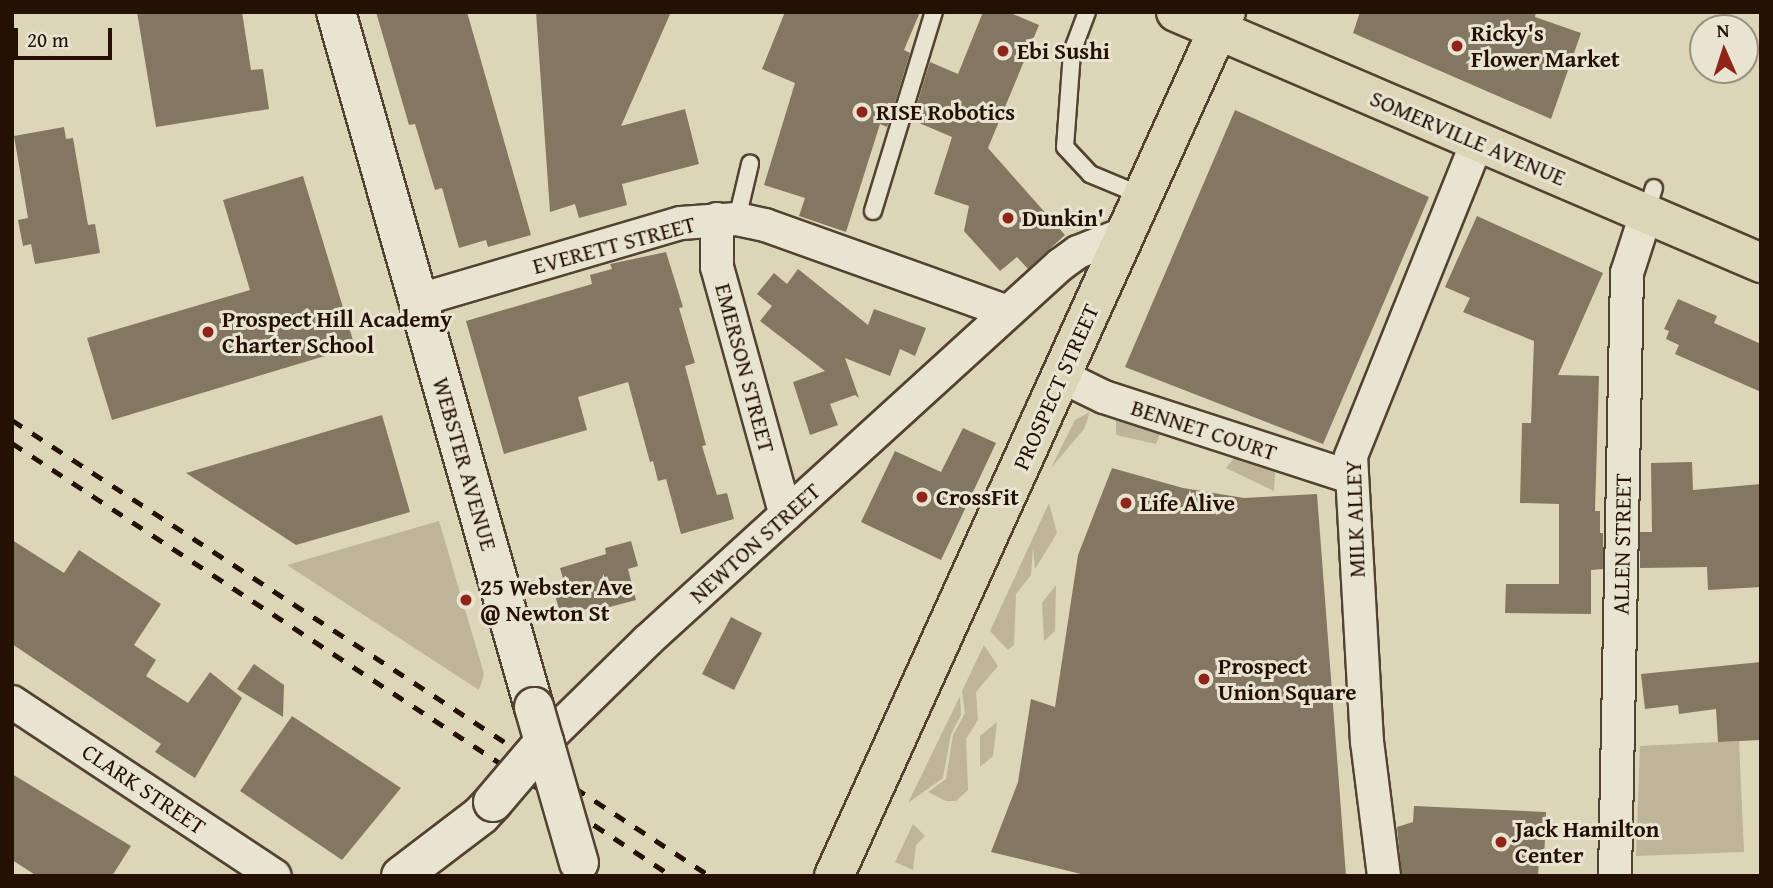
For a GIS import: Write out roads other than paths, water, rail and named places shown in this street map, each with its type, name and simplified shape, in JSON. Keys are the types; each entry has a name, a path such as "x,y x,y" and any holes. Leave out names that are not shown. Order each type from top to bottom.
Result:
{"main road":[{"name":"WEBSTER AVENUE","path":"335,12 547,725 581,869"},
{"name":"SOMERVILLE AVENUE","path":"1176,12 1222,21 1477,142 1650,201 1761,263"},
{"name":"PROSPECT STREET","path":"834,876 1222,21"},
{"name":"NEWTON STREET","path":"401,876 481,815 547,725"}],"street":[{"name":"MILK ALLEY","path":"1384,876 1367,742 1350,477 1354,443 1477,142"},
{"name":"ALLEN STREET","path":"1615,876 1627,273 1650,201"},
{"name":"EVERETT STREET","path":"419,300 681,223 727,219 765,225 1009,312"},
{"name":"EMERSON STREET","path":"727,219 717,268 786,514"},
{"name":"NEWTON STREET","path":"547,725 647,641 1009,312 1078,253 1126,233"},
{"name":"BENNET COURT","path":"1061,376 1104,397 1350,477"},
{"name":"CLARK STREET","path":"12,702 275,876"}],"lane":[{"path":"873,211 934,12"},
{"path":"1087,12 1072,52 1065,147 1090,174 1143,197"},
{"path":"727,219 750,164"}],"railway":[{"path":"12,420 710,876"},
{"path":"12,443 672,876"}],"place":[{"name":"Ricky's Flower Market","path":"1457,46"},
{"name":"Ebi Sushi","path":"1003,51"},
{"name":"RISE Robotics","path":"862,112"},
{"name":"Dunkin'","path":"1008,218"},
{"name":"Prospect Hill Academy Charter School","path":"208,332"},
{"name":"CrossFit","path":"922,497"},
{"name":"Life Alive","path":"1126,503"},
{"name":"25 Webster Ave @ Newton St","path":"466,600"},
{"name":"Prospect Union Square","path":"1204,679"},
{"name":"Jack Hamilton Center","path":"1501,842"}]}
